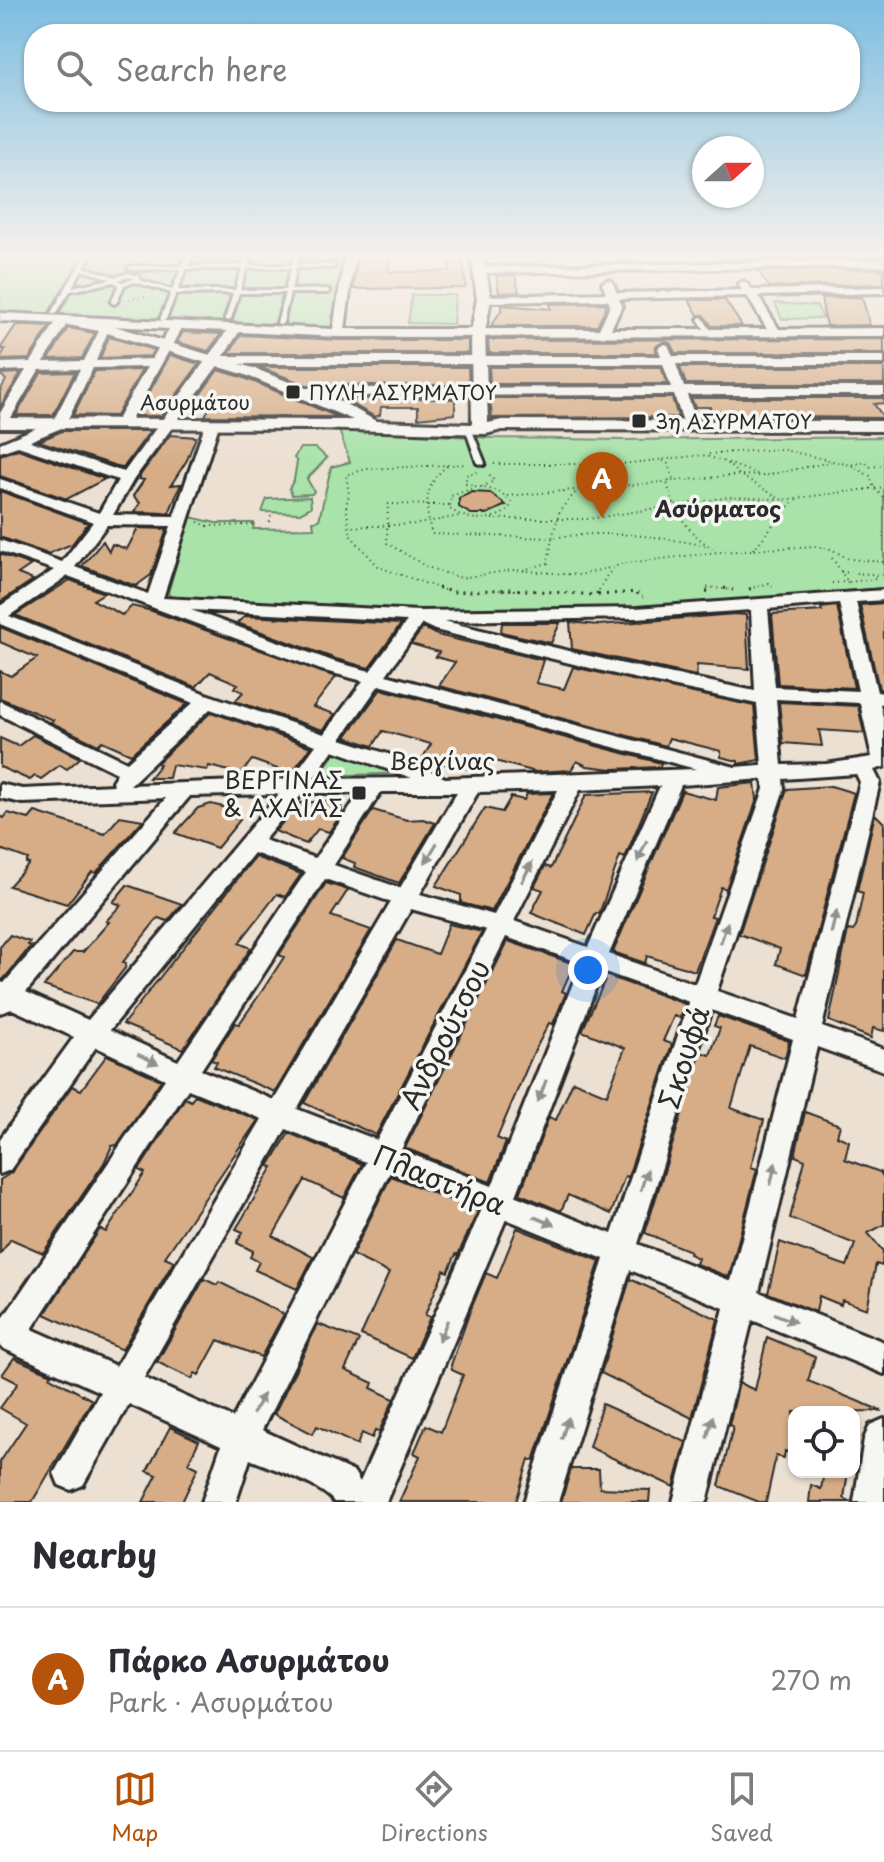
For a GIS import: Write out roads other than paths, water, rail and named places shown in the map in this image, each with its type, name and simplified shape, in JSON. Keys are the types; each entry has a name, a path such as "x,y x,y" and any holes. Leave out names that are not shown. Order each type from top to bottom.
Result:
{"street":[{"path":"1,423 54,324"},
{"path":"90,324 215,360 303,392 375,426"},
{"path":"121,425 178,324"},
{"path":"0,616 64,571 103,520 127,478 215,360 231,324"},
{"path":"244,324 338,333 480,325 607,327"},
{"path":"338,333 339,324"},
{"path":"579,324 659,333 879,332 884,347"},
{"path":"770,324 775,331"},
{"path":"478,428 480,325"},
{"path":"7,444 59,424 106,328"},
{"path":"659,333 691,425"},
{"path":"215,360 884,360"},
{"path":"0,367 157,363"},
{"path":"303,392 884,391"},
{"name":"Ασυρμάτου","path":"1,423 478,428 502,425 691,425 884,429"},
{"path":"153,603 212,425"},
{"name":"Ασυρμάτου","path":"478,428 500,432 884,429"},
{"path":"7,444 127,478"},
{"path":"0,483 103,520 182,521"},
{"path":"0,545 271,647 376,679 735,773"},
{"path":"153,603 419,616 636,613 759,605 847,590 884,595"},
{"path":"690,1502 877,763 877,698 847,590"},
{"name":"Σκουφά","path":"541,1502 703,996 774,789 759,605"},
{"path":"0,616 206,702 420,771 444,786"},
{"path":"0,1161 93,1032 297,786 419,616"},
{"path":"419,616 441,626 619,669 764,695 877,698"},
{"path":"113,794 129,771 206,702"},
{"path":"0,707 129,771"},
{"name":"Βεργίνας","path":"0,791 22,796 297,786 572,784 772,773 877,763"},
{"path":"369,1502 499,1203 595,958 673,779"},
{"name":"Ανδρούτσου","path":"219,1502 240,1439 572,784"},
{"path":"353,1502 342,1484 5,1333 183,1075 375,786"},
{"path":"71,1473 471,786"},
{"path":"3,998 184,790"},
{"path":"252,844 404,898 499,925 884,1060"},
{"name":"Πλαστήρα","path":"3,998 93,1032 183,1075 884,1358"},
{"path":"875,1502 884,1439"}],"lane":[{"path":"704,324 709,332"},
{"path":"478,428 481,463"}],"place":[{"name":"ΠΥΛΗ ΑΣΥΡΜΑΤΟΥ","path":"293,392"},
{"name":"3η ΑΣΥΡΜΑΤΟΥ","path":"639,421"},
{"name":"Πάρκο Ασυρμάτου","path":"602,518"},
{"name":"ΒΕΡΓΙΝΑΣ & ΑΧΑΪΑΣ","path":"359,793"}],"district":[{"name":"Ασύρματος","path":"718,507"}]}
